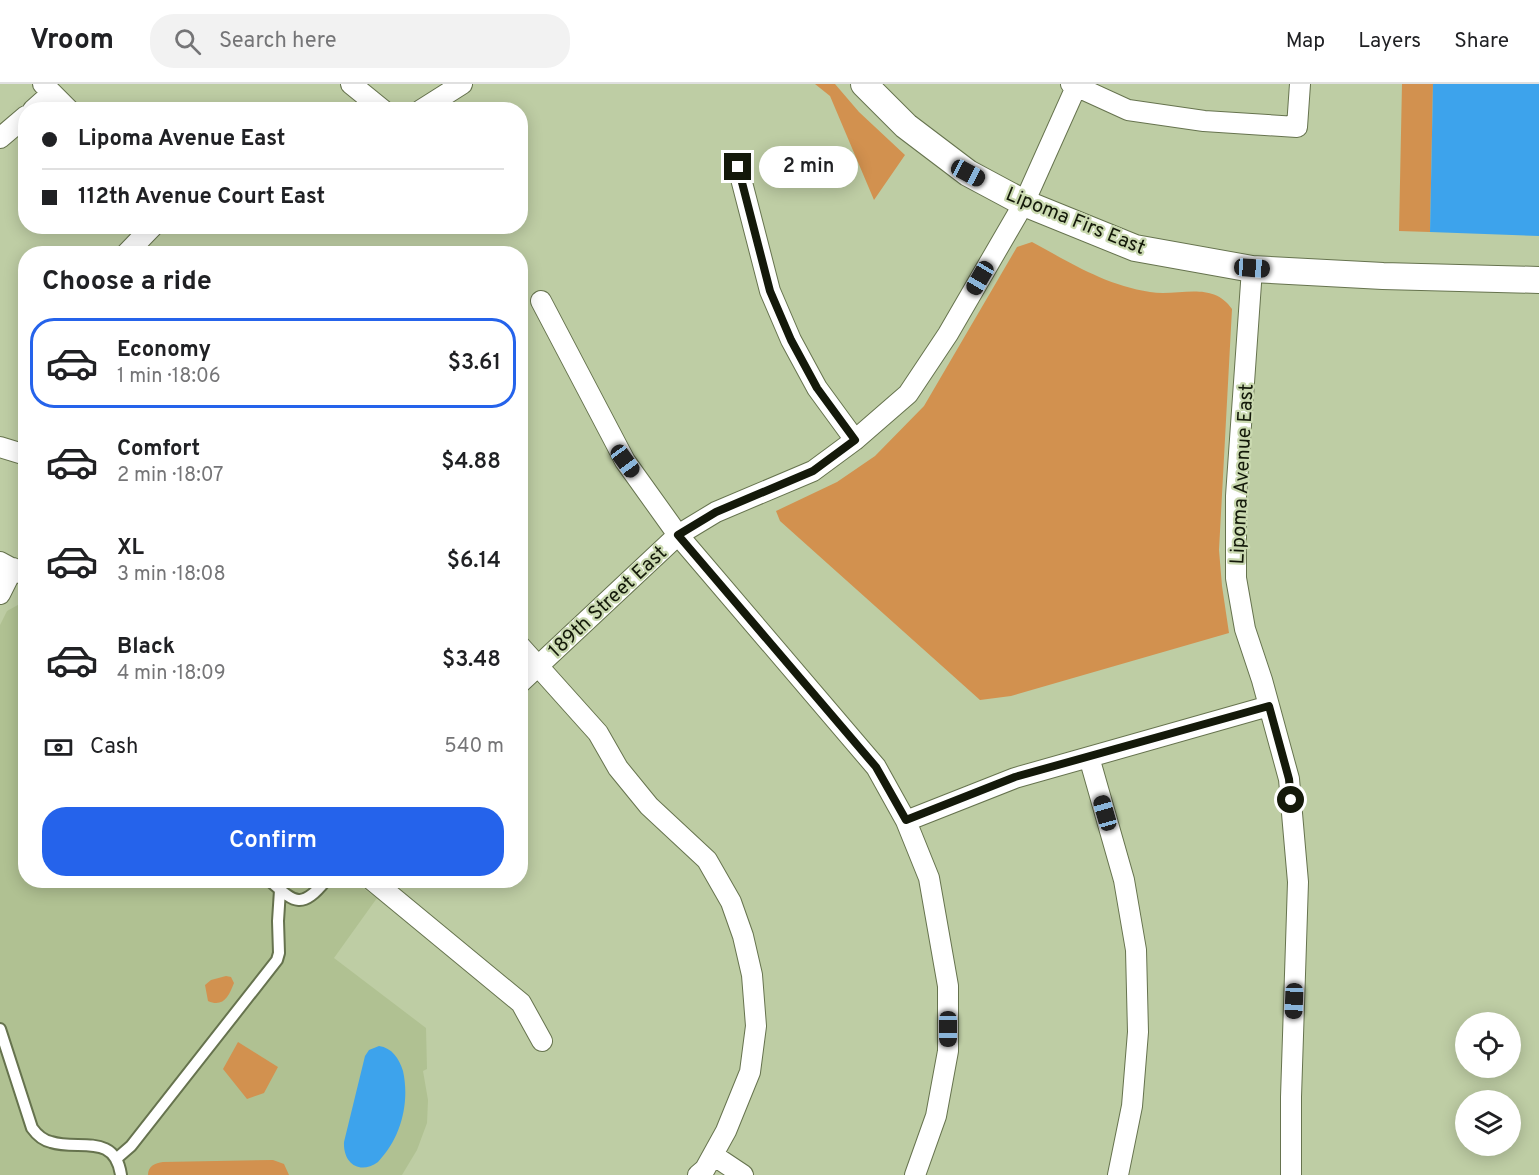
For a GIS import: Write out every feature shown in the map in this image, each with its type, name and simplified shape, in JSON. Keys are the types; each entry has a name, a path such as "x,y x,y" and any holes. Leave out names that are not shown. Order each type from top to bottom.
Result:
{"street":[{"path":"351,84 372,102"},
{"path":"434,102 462,84"},
{"name":"Lipoma Firs East","path":"864,84 906,126 968,173 1024,203 1135,248 1252,268 1383,276 1539,280"},
{"name":"189th Street East","path":"528,676 678,535 716,512 813,471 855,440 908,394 948,334 1024,203 1073,86 1128,110 1160,116 1297,127 1300,84"},
{"path":"38,102 47,89 61,102"},
{"path":"0,138 18,123"},
{"path":"738,167 770,291 791,340 817,388 855,440"},
{"path":"134,246 145,234"},
{"name":"Lipoma Avenue East","path":"1252,268 1236,496 1236,578 1245,629 1289,779 1298,882 1290,1096 1290,1175"},
{"path":"541,301 625,461 678,535 876,767 906,820 928,878 948,986 948,1051 936,1116 915,1175"},
{"path":"0,447 18,453"},
{"path":"0,594 13,569"},
{"path":"528,654 598,733 618,768 649,806 707,860 731,902 743,936 752,975 756,1026 750,1072 726,1131 705,1169 698,1175"},
{"path":"906,820 1015,777 1269,706"},
{"path":"1089,757 1124,880 1136,950 1138,1032 1132,1106 1118,1175"},
{"path":"382,888 521,1004 542,1041"},
{"path":"713,1155 743,1175"}],"lane":[{"path":"280,890 291,899 300,901 320,888"},
{"path":"116,1159 131,1146 277,960 280,890"},
{"path":"0,1029 28,1120 39,1137 59,1144 100,1146 116,1159 121,1175"}],"shaded area":[{"path":"815,84 835,84 859,112 905,155 874,200 830,96"},
{"path":"1402,84 1433,84 1430,232 1399,231"},
{"path":"1032,242 1103,279 1150,292 1205,292 1224,300 1232,309 1219,550 1229,633 1011,696 980,700 780,521 776,511 837,482 875,456 924,406 1017,247"},
{"path":"18,605 18,888 363,888 377,898 334,958 426,1028 427,1069 423,1071 428,1100 427,1123 417,1150 402,1175 0,1175 0,625 7,611"},
{"path":"231,977 234,983 228,996 218,1003 208,1001 205,985 211,980"},
{"path":"238,1042 278,1067 264,1093 247,1099 223,1069"},
{"path":"273,1160 284,1164 289,1175 148,1175 152,1166 163,1162"}],"water":[{"path":"1433,84 1539,84 1539,236 1430,232"},
{"path":"379,1046 391,1051 401,1066 405,1083 404,1108 398,1131 386,1153 371,1166 359,1167 346,1156 344,1142 365,1056 369,1050"}],"route":[{"path":"738,167 770,291 791,340 817,388 855,440 813,471 716,512 678,535 876,767 906,820 1015,777 1269,706 1289,779 1291,800"}]}
